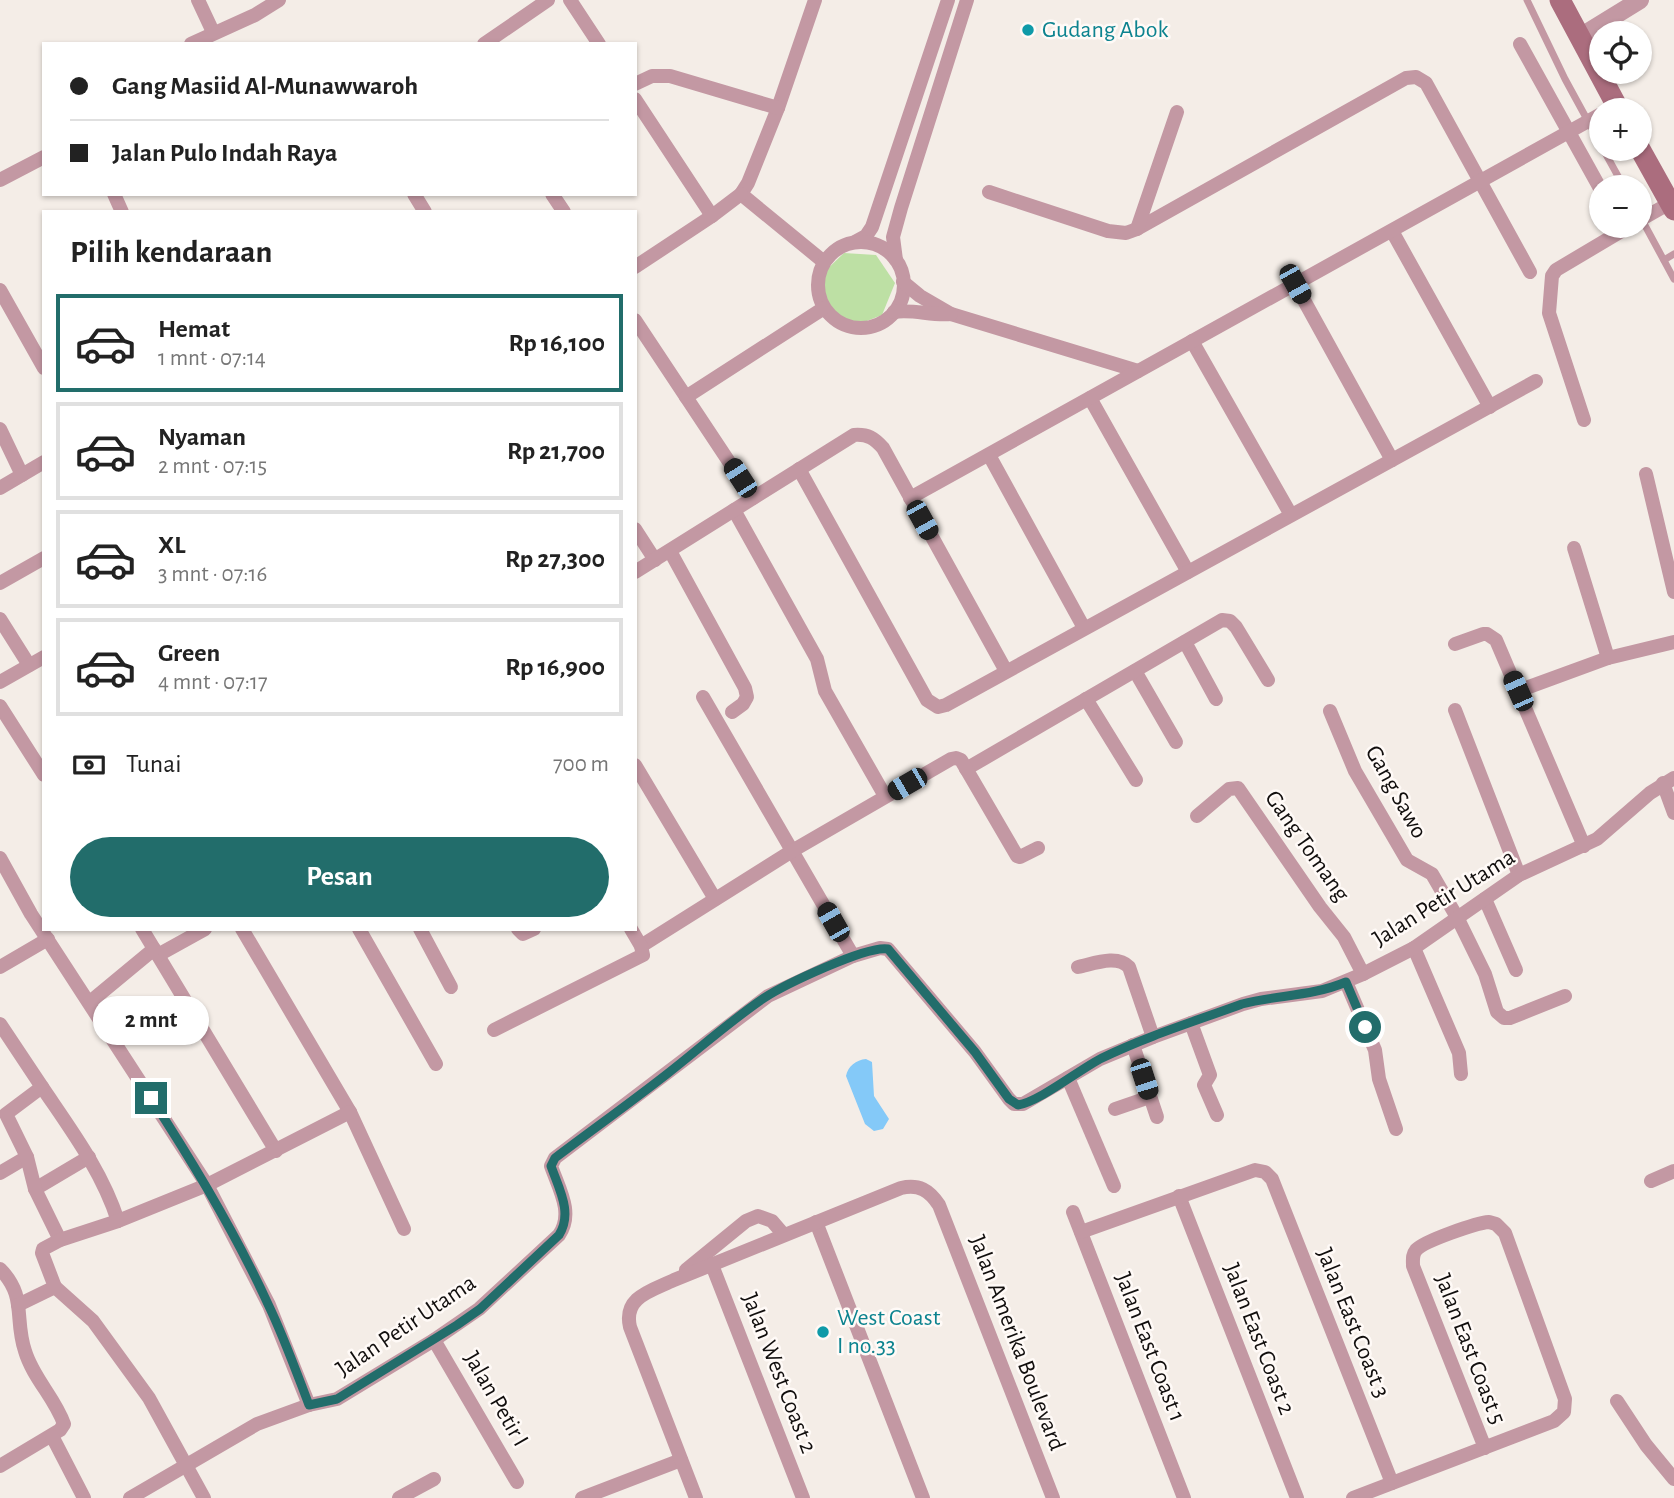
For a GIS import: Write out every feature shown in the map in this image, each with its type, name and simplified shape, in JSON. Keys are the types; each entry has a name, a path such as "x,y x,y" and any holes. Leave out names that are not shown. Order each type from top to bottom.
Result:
{"main road":[{"path":"1560,0 1580,37 1601,98"},
{"path":"1646,161 1670,207"}],"street":[{"path":"198,0 213,32"},
{"path":"195,42 255,15 279,0"},
{"path":"487,42 548,0"},
{"path":"570,0 598,42"},
{"path":"637,266 741,194 778,108 815,0"},
{"path":"855,242 878,246 895,260 901,270 903,282 902,298 894,312 878,324 858,328 839,322 824,307 820,299 818,280 824,262 832,253 855,242 873,227 948,0"},
{"path":"895,260 893,237 901,208 967,0"},
{"path":"1580,37 1640,0"},
{"path":"1520,44 1593,175"},
{"path":"637,83 652,76 670,76 778,108"},
{"path":"989,192 1108,231 1126,233 1406,78 1416,77 1426,83 1530,272"},
{"path":"637,102 712,216"},
{"path":"1137,229 1177,112"},
{"path":"910,498 1589,121"},
{"path":"0,180 42,159"},
{"path":"741,194 824,262"},
{"path":"881,201 901,208"},
{"path":"1652,214 1670,207"},
{"path":"1391,231 1490,407"},
{"path":"1584,420 1548,305 1552,276 1556,270 1609,238"},
{"path":"903,282 920,296 951,314 1138,371"},
{"path":"1295,284 1392,460"},
{"path":"0,290 42,364"},
{"path":"686,397 824,307"},
{"path":"894,312 951,314"},
{"path":"637,323 753,498"},
{"path":"1192,341 1291,515"},
{"path":"799,469 932,705 938,707 1536,381"},
{"path":"1090,398 1188,572"},
{"path":"0,429 22,475"},
{"path":"637,571 854,435 865,434 875,439 883,449 1006,671"},
{"path":"989,455 1084,628"},
{"path":"0,488 42,463"},
{"path":"1646,474 1674,592"},
{"path":"734,510 817,659 825,691 885,796"},
{"path":"637,532 655,560"},
{"path":"1574,548 1608,658"},
{"path":"670,551 745,688 747,697 743,705 732,712"},
{"path":"0,583 42,559"},
{"path":"0,619 29,665"},
{"path":"966,769 1222,620 1230,621 1236,627 1268,680"},
{"path":"1455,644 1483,634 1492,636 1584,846"},
{"path":"1185,642 1216,699"},
{"path":"1518,691 1608,658 1674,642"},
{"path":"0,682 42,658"},
{"path":"1135,671 1176,742"},
{"path":"703,697 853,956"},
{"path":"1086,699 1136,780"},
{"path":"0,706 42,772"},
{"path":"1455,710 1519,875"},
{"name":"Gang Sawo","path":"1330,711 1355,771 1407,860 1432,874 1458,919 1485,974 1490,995 1500,1016 1510,1017 1565,996"},
{"path":"641,946 792,850 951,759 961,760 1017,856 1038,848"},
{"path":"637,768 715,899"},
{"path":"1669,781 1674,813"},
{"name":"Jalan Petir Utama","path":"130,1498 257,1424 309,1405 337,1399 435,1340 480,1309 559,1235 565,1226 567,1213 551,1166 555,1158 748,1009 768,996 853,956 880,948 888,949 975,1052 1014,1104 1030,1102 1100,1059 1153,1037 1242,1004 1322,991 1363,974 1414,948 1519,875 1584,846 1614,826 1633,807 1669,781"},
{"name":"Gang Tomang","path":"1197,816 1233,787 1241,791 1320,907 1344,937 1363,974"},
{"path":"0,858 42,929"},
{"path":"1485,899 1516,971"},
{"path":"43,931 207,1185 269,1305 309,1405"},
{"path":"143,931 276,1151"},
{"path":"89,1002 156,952 201,931"},
{"path":"243,931 349,1112 404,1229"},
{"path":"360,931 436,1064"},
{"path":"421,931 451,986"},
{"path":"494,1030 643,955 632,931"},
{"path":"0,967 48,939"},
{"path":"1414,948 1459,1053 1461,1074"},
{"path":"1078,967 1115,960 1126,963 1153,1037"},
{"path":"1346,982 1375,1050 1379,1079 1396,1129"},
{"path":"1191,1023 1210,1075 1204,1085 1217,1115"},
{"path":"0,1024 89,1157 118,1221"},
{"path":"1133,1045 1157,1117"},
{"path":"1068,1078 1114,1186"},
{"path":"42,1087 3,1116 27,1157 35,1189 60,1240"},
{"path":"1115,1109 1150,1097"},
{"path":"204,1498 149,1398 114,1348 93,1321 55,1287 42,1251 60,1240 118,1221 207,1185 349,1112"},
{"path":"0,1173 27,1157"},
{"path":"35,1189 89,1157"},
{"name":"Jalan East Coast 3","path":"1180,1196 1255,1170 1265,1172 1272,1179 1392,1483"},
{"path":"1651,1181 1674,1171"},
{"name":"Jalan Amerika Boulevard","path":"816,1223 912,1186 922,1188 932,1195 939,1205 1053,1498"},
{"path":"1081,1232 1180,1196"},
{"name":"Jalan East Coast 2","path":"1180,1196 1297,1498"},
{"name":"Jalan East Coast 1","path":"1073,1212 1184,1498"},
{"path":"674,1280 746,1221 758,1216 772,1221 784,1236"},
{"name":"Jalan East Coast 5","path":"1482,1222 1496,1224 1505,1233 1566,1406 1564,1412 1554,1421 1485,1448 1413,1266 1414,1255 1422,1246 1482,1222"},
{"path":"696,1498 630,1327 629,1310 639,1296 816,1223 923,1498"},
{"name":"Jalan West Coast 2","path":"712,1265 803,1498"},
{"path":"0,1269 16,1289 24,1351 63,1422 63,1428 52,1436 0,1466"},
{"path":"19,1305 55,1287"},
{"name":"Jalan Petir I","path":"435,1340 517,1482"},
{"path":"1617,1401 1646,1445 1674,1479"},
{"path":"52,1436 84,1498"},
{"path":"1353,1498 1485,1448"},
{"path":"589,1497 681,1460"},
{"path":"399,1498 434,1479"}],"lane":[{"path":"1527,0 1596,98"},
{"path":"1652,234 1670,257 1674,279"}],"green space":[{"path":"844,253 876,255 895,283 882,315 849,328 824,310 820,276"}],"water":[{"path":"866,1059 872,1062 874,1096 889,1119 883,1129 874,1131 865,1124 846,1076 853,1064"}],"place":[{"name":"Gudang Abok","path":"1028,30"},
{"name":"West Coast I no.33","path":"823,1332"}],"route":[{"path":"151,1098 207,1185 257,1281 309,1405 337,1399 435,1340 480,1309 559,1235 565,1226 567,1213 551,1166 555,1158 748,1009 768,996 853,956 880,948 888,949 975,1052 1009,1099 1018,1105 1030,1102 1115,1052 1261,999 1322,991 1346,982 1365,1027"}]}
